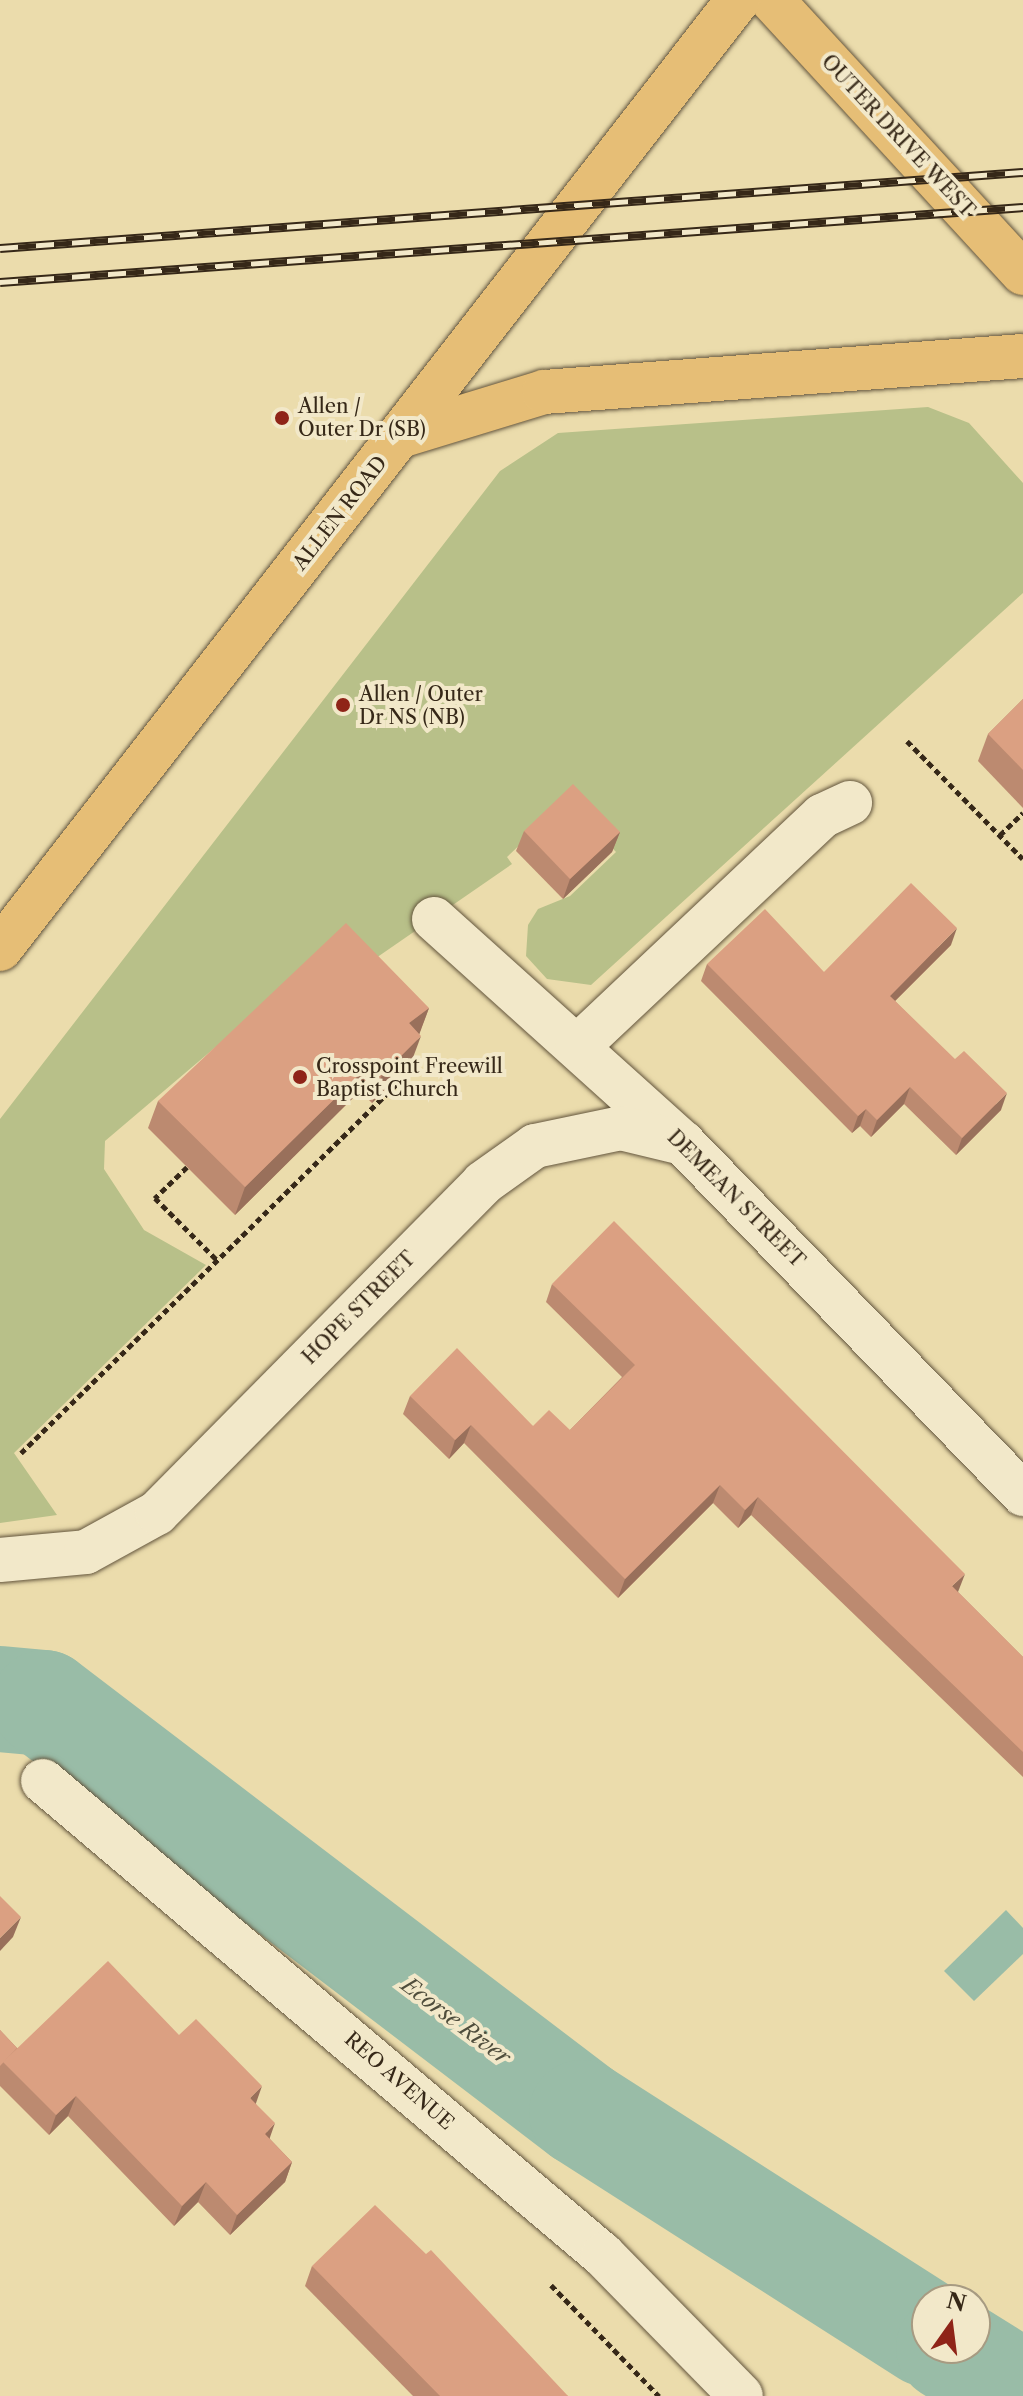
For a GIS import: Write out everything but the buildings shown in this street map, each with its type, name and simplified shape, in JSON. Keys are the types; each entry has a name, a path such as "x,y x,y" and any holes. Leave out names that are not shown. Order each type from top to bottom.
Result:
{"main road":[{"name":"ALLEN ROAD","path":"0,949 738,0"},
{"name":"OUTER DRIVE WEST","path":"772,0 1023,273"},
{"path":"400,436 544,392 1023,356"}],"street":[{"path":"577,1047 822,816 850,803"},
{"name":"DEMEAN STREET","path":"434,919 683,1143 1023,1494"},
{"name":"HOPE STREET","path":"0,1560 62,1556 115,1541 157,1513 483,1183 535,1146 621,1128 683,1143"},
{"name":"REO AVENUE","path":"43,1781 603,2255 741,2396"}],"path":[{"path":"907,741 1023,859"},
{"path":"1000,835 1023,813"},
{"path":"21,1453 421,1060"},
{"path":"187,1167 155,1198 217,1260"}],"green space":[{"path":"928,407 969,423 1023,483 1023,593 591,985 547,979 526,956 528,925 538,909 570,896 616,852 566,801 507,857 512,864 376,958 344,938 105,1141 104,1169 144,1230 206,1265 14,1453 57,1515 0,1523 0,1119 500,471 558,433"}],"shaded area":[{"path":"1006,1910 1023,1928 1023,1954 974,2001 944,1971"}],"waterway":[{"name":"Ecorse River","path":"0,1699 44,1703 582,2113 911,2324"},
{"name":"Ecorse River","path":"975,2364 1023,2394"}],"railway":[{"path":"0,248 1023,172"},
{"path":"0,282 1023,207"}],"place":[{"name":"Allen / Outer Dr (SB)","path":"282,418"},
{"name":"Allen / Outer Dr NS (NB)","path":"343,705"},
{"name":"Crosspoint Freewill Baptist Church","path":"300,1077"}]}
